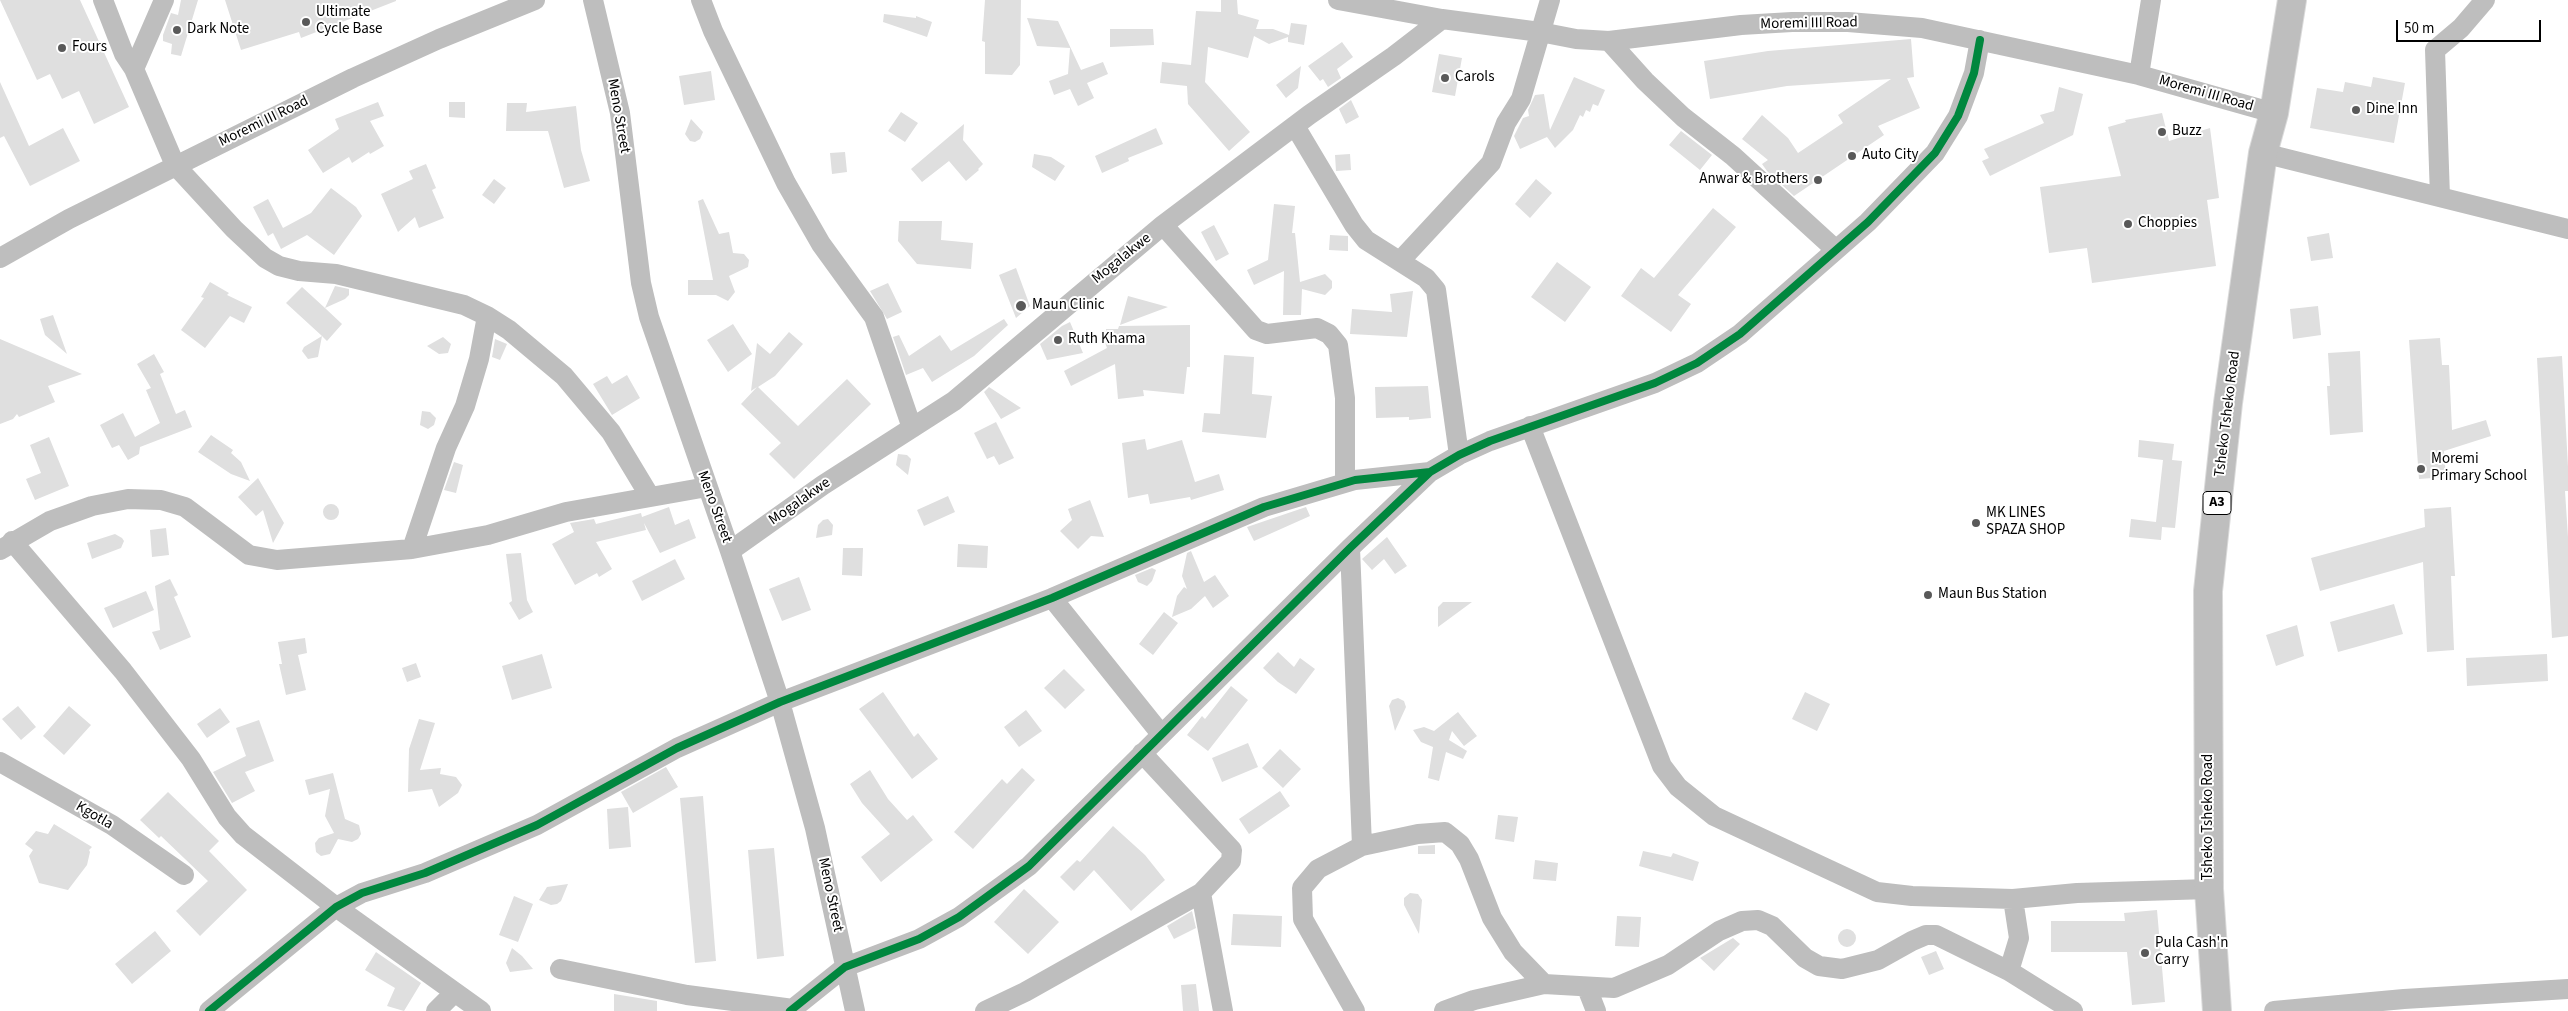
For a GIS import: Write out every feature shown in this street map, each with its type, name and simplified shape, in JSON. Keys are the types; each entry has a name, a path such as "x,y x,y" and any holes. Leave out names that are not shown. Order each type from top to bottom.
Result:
{"highway":[{"name":"Tsheko Tsheko Road","path":"2217,1011 2209,889 2208,591 2228,403 2263,153 2274,113 2292,0"}],"street":[{"path":"103,0 124,54 134,69 175,165 234,230 265,258 279,266 336,274 464,305 487,316 509,330 564,376 610,432 649,495"},
{"path":"134,69 164,0"},
{"name":"Moremi III Road","path":"0,258 68,219 175,165 439,39 536,0"},
{"name":"Meno Street","path":"593,0 620,114 641,283 649,317 730,550 780,702 816,828 855,1011"},
{"path":"701,0 721,49 786,183 821,244 874,317 912,428"},
{"name":"Moremi III Road","path":"1338,0 1442,19 1540,32 1576,39 1608,41 1741,25 1848,22 1922,28 2139,75 2274,113"},
{"path":"1400,261 1490,163 1506,123 1521,99 1550,0"},
{"path":"2139,75 2151,0"},
{"path":"2440,197 2435,50 2461,28 2485,0"},
{"name":"Mogalakwe","path":"730,550 823,485 954,401 1163,225 1442,19"},
{"path":"560,969 687,995 792,1010 845,967 919,940 959,917 1029,866 1350,548 1430,472 1459,455 1530,426 1655,383 1697,363 1740,334 1868,222 1935,153 1958,116 1974,73 1980,40"},
{"path":"1608,41 1645,81 1683,117 1733,156 1836,250"},
{"path":"1295,126 1354,225 1366,240 1426,278 1436,290 1459,455"},
{"path":"2263,153 2568,229"},
{"path":"1163,225 1256,330 1267,334 1317,328 1329,334 1338,345 1345,398 1345,482"},
{"path":"412,549 446,448 466,406 479,359 487,316"},
{"path":"1530,426 1662,766 1678,787 1714,816 1877,892 1912,896 2013,899 2076,893 2209,889"},
{"path":"209,1011 336,906 362,893 434,869 538,825 677,748 780,702 1052,598 1264,507 1345,482 1430,472"},
{"path":"481,1011 336,906 243,835 227,817 191,759 123,671 6,545 50,521 92,506 128,499 161,500 185,507 249,555 277,560 412,549 488,535 566,512 649,495 707,487"},
{"path":"1350,548 1362,846"},
{"path":"1052,598 1161,734"},
{"path":"985,1011 1025,992 1201,893 1231,861 1232,850 1142,753"},
{"name":"Kgotla","path":"0,762 112,824 184,875"},
{"path":"1355,1011 1303,919 1301,904 1302,888 1318,869 1362,846 1418,834 1445,832 1460,844 1469,859 1492,918 1512,952 1544,984"},
{"path":"1201,893 1223,1011"},
{"path":"2008,971 2018,938 2013,899"},
{"path":"1444,1011 1474,1000 1544,984 1587,988 1614,988 1638,980 1668,965 1719,931 1742,920 1758,920 1772,926 1805,958 1819,966 1842,969 1878,960 1912,941 1926,935 1936,934 2008,971 2068,1010"},
{"path":"1587,988 1596,1011"},
{"path":"2274,1011 2327,1009 2568,989"},
{"path":"436,1011 455,992"}],"building":[{"name":"Fours","path":"0,0 80,0 129,107 94,124 79,91 62,99 50,74 37,80"},
{"name":"Dark Note","path":"181,0 198,0 181,56 171,54 172,44 163,41 163,35 171,13 178,15"},
{"path":"225,0 396,1 301,38 299,32 241,50"},
{"path":"985,0 1021,0 1020,65 1012,75 985,74 985,42 982,41"},
{"path":"1221,0 1237,0 1238,14 1259,20 1256,29 1273,29 1289,35 1291,23 1307,25 1304,45 1288,42 1288,37 1269,44 1254,36 1248,58 1208,47 1205,82 1250,132 1229,151 1188,104 1187,86 1160,83 1162,62 1191,65 1196,11 1221,12"},
{"path":"884,14 916,18 916,16 932,22 927,37 883,22"},
{"path":"1027,18 1058,21 1081,70 1103,62 1108,74 1087,83 1094,98 1078,106 1070,89 1054,95 1049,81 1068,74 1070,48 1037,46"},
{"path":"1110,29 1153,29 1154,45 1110,47"},
{"path":"1911,39 1914,77 1907,78 1920,108 1878,126 1884,135 1794,196 1767,171 1762,164 1768,160 1742,139 1762,115 1788,138 1798,153 1843,123 1838,115 1891,79 1787,86 1710,99 1704,61 1768,51"},
{"path":"1342,42 1353,57 1337,69 1341,78 1328,87 1323,79 1320,81 1308,66"},
{"path":"1439,54 1462,58 1455,96 1432,92"},
{"path":"1301,66 1298,88 1286,98 1276,85"},
{"path":"711,71 715,100 684,105 679,76"},
{"path":"1574,77 1605,90 1598,106 1593,104 1590,112 1586,110 1583,117 1580,115 1573,130 1555,148 1547,137 1520,149 1514,136 1523,118 1529,116 1528,110 1535,95 1544,94 1550,130"},
{"name":"Dine Inn","path":"2373,77 2405,83 2394,143 2310,128 2317,88 2343,92 2345,82 2371,87"},
{"path":"0,82 29,146 63,128 80,161 30,186 4,136 0,138"},
{"path":"2059,87 2083,94 2073,135 1990,176 1982,161 1989,158 1984,149 2044,123 2040,115 2054,111"},
{"path":"1351,100 1359,117 1346,124 1339,109"},
{"path":"378,102 384,116 370,121 384,146 370,154 369,152 352,163 349,157 323,173 308,150 339,129 335,119"},
{"path":"449,102 465,102 465,118 449,117"},
{"path":"507,103 527,103 526,112 576,106 581,150 590,181 564,188 548,131 506,131"},
{"path":"901,112 918,123 905,142 888,131"},
{"name":"Choppies","path":"2162,113 2169,141 2210,128 2219,198 2207,200 2216,266 2092,283 2087,248 2049,253 2040,187 2121,176 2108,127 2126,122 2125,120"},
{"path":"691,119 703,132 700,139 695,142 690,141 685,134"},
{"path":"964,124 963,140 983,164 979,170 966,181 949,161 922,182 911,169"},
{"path":"1156,128 1163,144 1128,158 1129,161 1102,173 1095,156"},
{"path":"1681,131 1712,155 1700,170 1669,145"},
{"path":"845,152 847,172 832,174 830,153"},
{"path":"1034,154 1051,157 1065,166 1055,181 1032,167"},
{"path":"1350,154 1351,170 1336,171 1335,155"},
{"path":"426,164 436,188 432,190 444,218 419,228 415,217 398,232 381,194 413,179 409,171"},
{"path":"494,179 506,188 494,204 482,195"},
{"path":"1536,179 1552,193 1530,218 1515,204"},
{"path":"331,188 356,207 362,216 334,255 307,235 281,249 273,233 268,236 253,207 268,199 283,228 311,213"},
{"path":"703,199 719,234 729,232 733,253 744,254 749,260 748,267 729,276 735,292 728,301 716,295 688,295 688,280 713,280 698,201"},
{"path":"1274,204 1295,206 1292,233 1295,233 1300,282 1325,274 1332,281 1332,288 1325,295 1302,289 1301,315 1283,315 1284,271 1254,285 1247,270 1268,260"},
{"path":"1713,208 1736,227 1678,295 1691,304 1671,332 1621,296 1641,268 1654,278"},
{"path":"899,221 942,221 941,240 973,243 971,269 917,264 898,241"},
{"path":"1214,225 1229,254 1216,261 1201,232"},
{"path":"2329,233 2333,258 2311,261 2307,237"},
{"path":"1330,235 1348,236 1348,251 1329,250"},
{"path":"1557,262 1591,287 1565,322 1531,297"},
{"path":"1016,268 1030,306 1016,318 999,275"},
{"path":"210,282 229,293 227,295 252,307 244,323 230,316 205,348 181,330 204,298 201,297"},
{"path":"888,283 902,312 887,319 870,291"},
{"path":"335,286 349,289 349,295 345,299 325,308"},
{"path":"302,287 342,324 327,341 286,303"},
{"path":"1413,291 1407,337 1350,334 1352,309 1392,312 1390,294"},
{"path":"1128,296 1168,307 1120,325"},
{"path":"2318,306 2321,335 2293,339 2290,309"},
{"path":"53,315 67,354 45,335 40,319"},
{"path":"1004,319 1008,325 974,356 932,382 923,368 906,375 893,337 899,335 909,356 940,335 951,351"},
{"name":"Ruth Khama","path":"1070,322 1083,353 1047,360 1040,344 1062,326"},
{"path":"733,324 752,354 728,372 707,340"},
{"path":"1190,325 1190,367 1187,367 1184,394 1143,390 1144,396 1118,399 1115,364 1071,386 1064,371 1107,348 1103,337 1106,336 1106,329 1118,329 1119,326"},
{"path":"789,332 803,344 775,376 758,387 798,426 847,379 871,404 794,479 769,454 781,443 741,404 757,387 751,391 757,343 770,354"},
{"path":"322,336 318,357 308,359 302,351 304,347"},
{"path":"443,337 451,344 448,353 439,354 427,346"},
{"path":"2440,338 2442,365 2449,365 2452,430 2486,420 2491,436 2444,451 2446,477 2419,479 2409,340"},
{"path":"0,339 82,374 48,386 55,402 19,417 17,414 13,419 0,424"},
{"path":"495,339 507,344 500,360 492,357"},
{"path":"2360,351 2363,432 2330,435 2327,386 2330,386 2328,353"},
{"path":"154,354 164,372 160,374 176,414 185,410 192,427 140,447 139,454 128,460 119,445 112,448 100,425 123,413 135,437 160,423 146,390 151,388 137,364"},
{"path":"1224,355 1254,357 1252,394 1272,396 1266,438 1202,432 1204,413 1220,414"},
{"path":"2562,356 2568,467 2568,491 2565,491 2568,537 2568,636 2552,638 2537,358"},
{"path":"627,375 640,398 612,415 593,384 607,376 612,384"},
{"path":"1428,386 1431,418 1409,420 1409,417 1376,418 1375,387"},
{"path":"989,387 1021,408 1001,419 984,392"},
{"path":"422,411 430,412 436,418 434,425 428,429 420,425"},
{"path":"996,422 1014,458 999,465 994,456 987,459 974,433"},
{"path":"211,435 233,450 231,453 241,462 250,481 231,474 198,452"},
{"path":"49,437 69,486 35,500 26,479 41,473 30,445"},
{"path":"1145,439 1147,450 1182,440 1195,482 1219,474 1224,490 1191,500 1190,497 1150,504 1148,494 1128,498 1122,443"},
{"path":"2139,440 2174,444 2172,460 2182,461 2175,528 2162,527 2161,540 2129,537 2131,519 2156,522 2163,460 2138,457"},
{"path":"898,454 907,455 911,459 908,475 896,465"},
{"path":"454,462 463,465 456,493 444,490"},
{"path":"258,478 284,523 273,543 263,510 256,516 238,497"},
{"path":"948,496 955,512 924,526 917,510"},
{"path":"1090,500 1104,537 1091,536 1078,549 1060,531 1072,520 1068,509"},
{"path":"328,504 334,504 339,509 337,518 328,520 323,515 323,509"},
{"path":"669,507 675,525 689,519 696,538 660,553 644,523 646,530 596,542 612,569 599,577 597,573 575,585 552,544 574,532 570,523 594,519 596,524 641,513 642,517"},
{"path":"1306,507 1310,516 1254,541 1247,527"},
{"path":"2451,507 2455,576 2451,576 2454,650 2427,652 2423,562 2320,591 2311,558 2425,527 2424,509"},
{"path":"828,519 833,525 832,535 816,538 818,525 823,520"},
{"path":"166,528 169,555 152,557 150,530"},
{"path":"115,534 124,541 121,548 92,559 87,543"},
{"path":"1387,537 1407,566 1395,574 1384,559 1372,570 1362,559"},
{"path":"958,544 988,546 987,568 957,567"},
{"path":"843,548 863,548 862,576 842,575"},
{"path":"1191,551 1204,582 1215,575 1229,596 1213,608 1205,596 1191,609 1172,617 1177,596 1184,587 1187,589 1182,576 1187,553"},
{"path":"521,553 527,600 533,612 519,620 509,603 512,601 506,554"},
{"path":"675,559 685,579 642,601 632,581"},
{"path":"1152,568 1156,570 1152,581 1147,586 1138,582 1135,575"},
{"path":"799,577 811,610 782,621 769,589"},
{"path":"170,579 178,595 174,597 191,637 160,650 152,632 160,630 155,586"},
{"path":"146,591 154,610 113,628 104,608"},
{"path":"1443,602 1472,602 1438,627 1438,607"},
{"path":"2394,604 2403,634 2338,652 2330,622"},
{"path":"1164,612 1178,623 1153,655 1139,644"},
{"path":"2297,625 2304,656 2276,666 2266,635"},
{"path":"305,638 307,653 298,655 306,690 286,695 279,664 282,664 278,642"},
{"path":"1278,652 1294,667 1300,658 1315,669 1296,694 1278,682 1263,668"},
{"path":"542,654 552,688 512,700 502,666"},
{"path":"2547,654 2548,681 2467,686 2466,658"},
{"path":"416,663 421,677 407,682 402,668"},
{"path":"1064,669 1085,690 1065,709 1044,688"},
{"path":"1231,686 1248,700 1208,751 1187,735 1202,716 1205,719"},
{"path":"883,692 914,737 918,733 938,759 912,779 859,709"},
{"path":"1805,692 1830,704 1817,731 1792,719"},
{"path":"1398,698 1404,701 1406,707 1395,731 1389,706 1392,700"},
{"path":"18,706 36,727 21,740 2,719"},
{"path":"69,706 91,725 64,755 43,736"},
{"path":"220,708 230,722 207,738 197,724"},
{"path":"1026,710 1042,731 1019,747 1004,727"},
{"path":"1458,712 1477,736 1464,746 1452,731 1449,740 1467,751 1463,759 1446,752 1439,781 1428,778 1433,747 1421,742 1413,730 1424,727 1434,731"},
{"path":"419,719 435,723 420,770 441,768 440,774 456,777 462,785 458,793 439,807 432,789 408,792 409,749"},
{"path":"259,720 274,761 245,772 255,791 232,803 213,772 246,756 236,728"},
{"path":"1248,743 1258,767 1222,782 1212,758"},
{"path":"1280,749 1301,769 1283,788 1262,768"},
{"path":"666,767 678,787 633,813 621,792"},
{"path":"1022,768 1035,780 973,849 954,832 1002,779 1007,784"},
{"path":"870,770 888,799 907,820 913,815 933,840 881,882 861,857 890,834 862,803 850,784"},
{"path":"333,773 345,819 359,825 361,834 358,839 352,842 338,839 330,854 321,856 316,852 315,843 319,838 334,833 325,816 330,789 309,795 305,780"},
{"path":"1280,791 1290,806 1249,834 1239,819"},
{"path":"168,792 219,841 209,851 247,890 200,936 176,911 208,881 161,836 159,838 140,820"},
{"path":"703,796 716,961 695,963 680,798"},
{"path":"628,807 631,847 609,849 607,809"},
{"path":"1498,815 1518,817 1514,842 1495,839"},
{"path":"54,824 92,847 89,850 87,865 68,890 39,883 29,856 33,850 25,844 36,831 48,834"},
{"path":"1113,826 1145,855 1165,880 1131,911 1094,870 1074,891 1060,877 1077,860 1080,862"},
{"path":"1435,845 1435,854 1418,854 1418,846"},
{"path":"774,848 784,956 757,959 748,850"},
{"path":"1643,851 1671,857 1673,853 1699,862 1693,881 1639,866"},
{"path":"1535,860 1558,863 1556,881 1533,879"},
{"path":"568,884 561,901 557,904 551,905 539,900 547,887"},
{"path":"1024,889 1059,922 1028,954 994,922"},
{"path":"1410,893 1418,894 1422,900 1419,934 1404,905 1404,898"},
{"path":"514,896 533,904 518,942 499,935"},
{"path":"2157,910 2165,1002 2132,1005 2127,952 2051,952 2051,921 2125,921 2124,913"},
{"path":"1192,911 1196,928 1174,939 1167,926"},
{"path":"1233,914 1282,916 1281,947 1231,945"},
{"path":"1617,916 1641,917 1639,947 1615,946"},
{"path":"1843,929 1851,929 1856,934 1854,945 1843,947 1838,942 1838,934"},
{"path":"155,931 171,951 132,984 115,964"},
{"path":"1733,938 1740,944 1714,971 1700,958"},
{"path":"512,948 533,969 510,972 506,963"},
{"path":"1936,951 1944,969 1929,975 1921,957"},
{"path":"376,952 421,983 404,1011 387,1006 395,988 365,970"},
{"path":"1196,984 1199,1011 1183,1011 1181,985"},
{"path":"614,994 657,1001 657,1011 614,1011"}],"cycle path":[{"path":"790,1011 845,967 919,939 959,917 1029,866 1350,548 1430,472 1459,455 1490,441 1655,383 1697,363 1740,334 1868,222 1935,153 1958,116 1974,73 1980,40"},
{"path":"209,1011 336,907 362,893 425,873 537,825 677,748 780,702 1052,598 1264,507 1355,480 1430,472"}],"place":[{"name":"Ultimate Cycle Base","path":"306,22"},
{"name":"Dark Note","path":"177,30"},
{"name":"Fours","path":"62,48"},
{"name":"Carols","path":"1445,78"},
{"name":"Dine Inn","path":"2356,110"},
{"name":"Buzz","path":"2162,132"},
{"name":"Auto City","path":"1852,156"},
{"name":"Anwar & Brothers","path":"1818,180"},
{"name":"Choppies","path":"2128,224"},
{"name":"Maun Clinic","path":"1021,306"},
{"name":"Ruth Khama","path":"1058,340"},
{"name":"Moremi Primary School","path":"2421,469"},
{"name":"MK LINES SPAZA SHOP","path":"1976,523"},
{"name":"Maun Bus Station","path":"1928,595"},
{"name":"Pula Cash'n Carry","path":"2145,953"}]}
